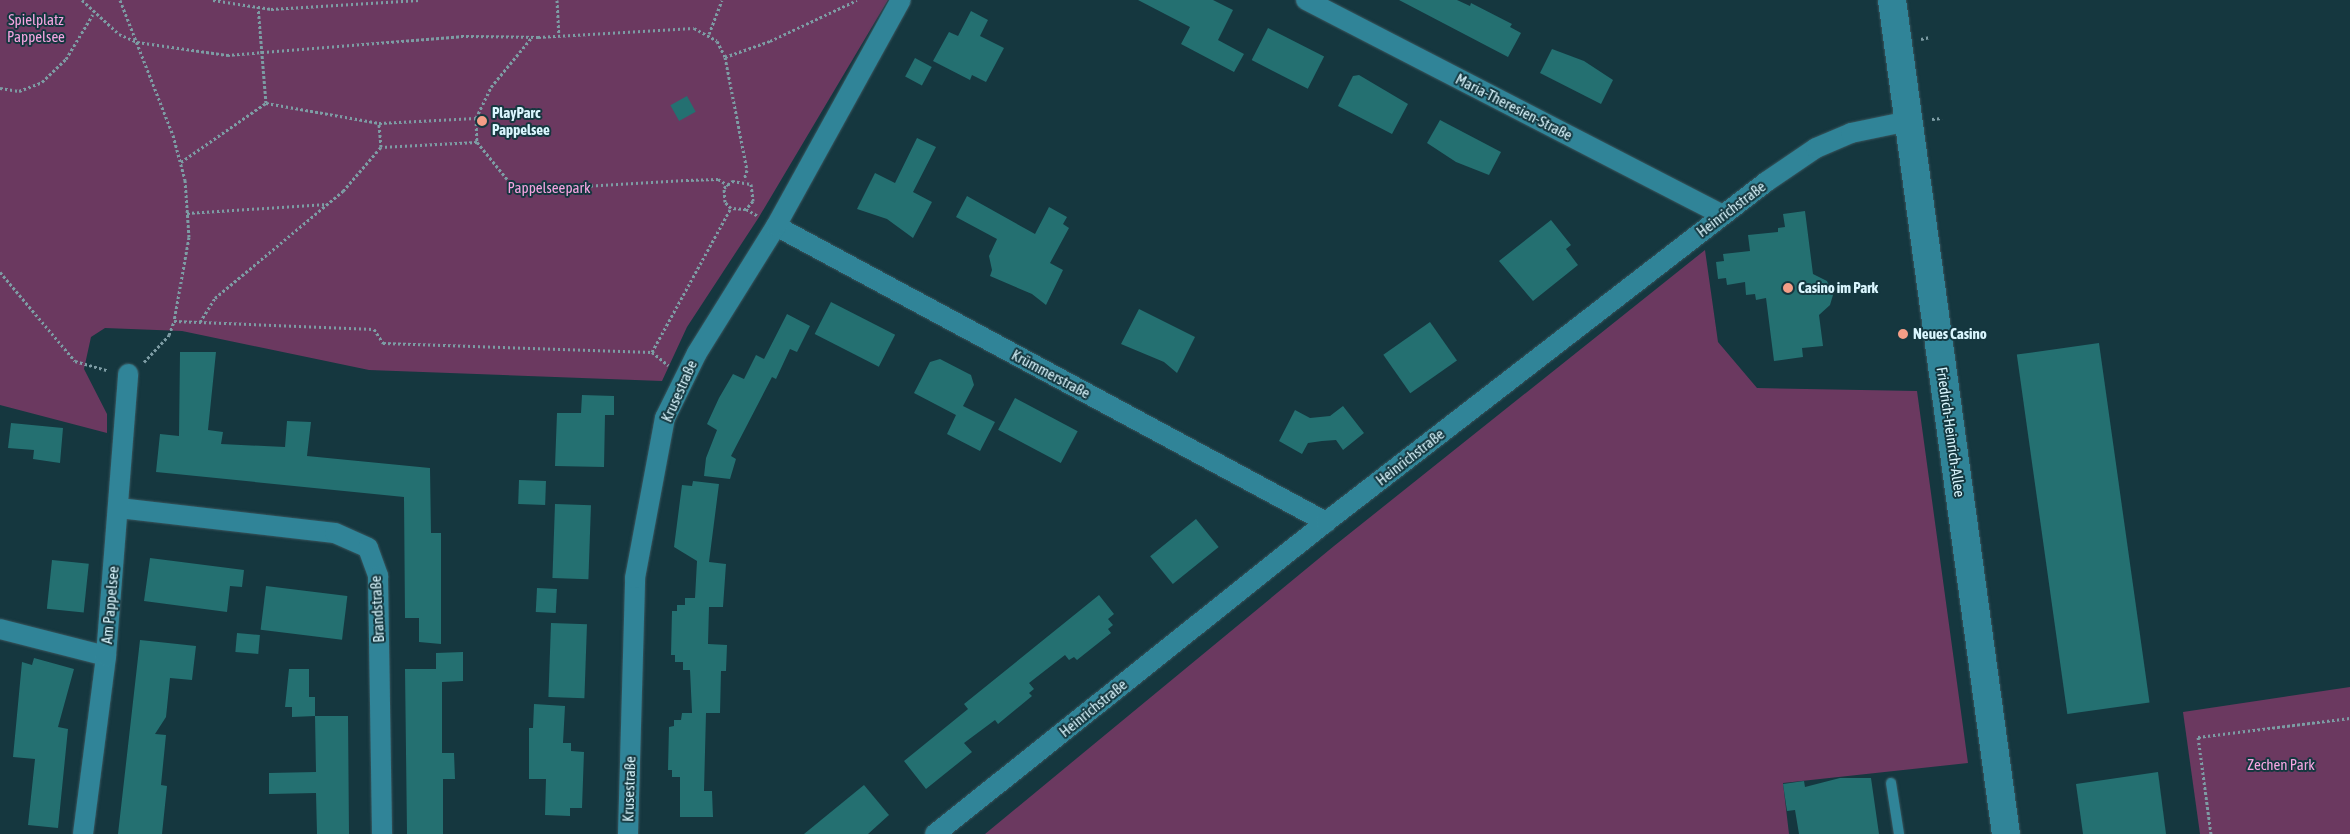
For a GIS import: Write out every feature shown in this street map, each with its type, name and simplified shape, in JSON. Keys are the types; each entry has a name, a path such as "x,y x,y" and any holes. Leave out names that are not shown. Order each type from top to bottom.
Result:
{"main road":[{"name":"Friedrich-Heinrich-Allee","path":"1892,0 2006,834"}],"street":[{"name":"Krusestraße","path":"628,834 635,578 665,418 685,377 776,226 901,0"},
{"name":"Maria-Theresien-Straße","path":"1306,0 1722,215"},
{"name":"Heinrichstraße","path":"935,834 1326,522 1722,215 1816,148 1851,133 1909,121"},
{"name":"Krümmerstraße","path":"776,226 1326,522"},
{"name":"Am Pappelsee","path":"83,834 106,656 128,374"},
{"name":"Brandstraße","path":"119,508 335,533 368,548 378,576 382,834"},
{"path":"0,629 106,656"}],"lane":[{"path":"1892,783 1899,834"}],"path":[{"path":"82,0 93,14 119,34 137,42 227,55 261,54 461,36 533,37 694,28 709,34 725,57 747,170 744,180"},
{"path":"0,272 75,361 128,374 157,352 174,321 185,272 187,213 181,162 120,0"},
{"path":"213,0 271,9 420,0"},
{"path":"557,0 558,36"},
{"path":"709,34 722,0"},
{"path":"725,57 770,41 857,0"},
{"path":"258,6 266,103"},
{"path":"0,88 19,91 42,82 66,59 93,14"},
{"path":"533,37 491,87 476,118 478,142 516,190 718,179 728,185 744,180"},
{"path":"181,162 266,103 379,124 476,118"},
{"path":"379,124 380,147"},
{"path":"200,322 215,298 327,204 380,147 478,142"},
{"path":"744,180 754,194 746,209"},
{"path":"728,185 724,202 731,208 746,209 776,226"},
{"path":"187,213 327,204"},
{"path":"652,352 731,208"},
{"path":"174,321 374,329 384,343 652,352 685,377"},
{"path":"2211,834 2198,737 2350,718"}],"green space":[{"name":"Pappelseepark","path":"0,0 888,0 759,217 687,327 662,381 369,370 182,331 105,328 91,337 84,369 107,414 107,433 0,405"},
{"path":"1705,250 1718,342 1757,388 1917,391 1968,763 1783,783 1789,834 985,834 1334,546"},
{"name":"Zechen Park","path":"2350,687 2350,834 2200,834 2183,712"}],"building":[{"path":"1138,0 1213,0 1233,10 1218,40 1244,54 1234,72 1181,44 1190,27"},
{"path":"1399,0 1457,0 1470,6 1471,3 1512,24 1510,27 1521,33 1508,57"},
{"path":"971,11 988,20 980,36 1004,48 986,82 972,75 970,80 933,61 949,32 958,36"},
{"path":"1268,28 1324,57 1308,89 1252,60"},
{"path":"1552,49 1584,61 1613,80 1601,104 1540,73"},
{"path":"915,58 932,67 922,85 905,77"},
{"path":"1359,75 1408,104 1392,134 1338,106 1353,76"},
{"path":"687,96 696,112 679,121 670,105"},
{"path":"1440,120 1501,152 1489,175 1456,162 1427,143"},
{"path":"917,138 936,147 913,192 932,202 913,238 887,219 857,209 875,173 895,183"},
{"path":"967,196 1035,234 1049,207 1067,217 1063,224 1069,228 1050,263 1063,270 1046,305 1032,294 990,276 992,270 989,256 997,239 956,217"},
{"name":"Casino im Park","path":"1805,211 1813,274 1827,281 1833,295 1830,305 1819,315 1823,346 1802,348 1803,357 1774,361 1766,298 1756,300 1755,294 1746,295 1745,282 1727,285 1726,278 1718,279 1716,262 1724,261 1723,254 1750,251 1748,235 1778,232 1778,228 1785,227 1783,214"},
{"path":"1551,220 1571,245 1566,249 1578,265 1533,301 1499,261"},
{"path":"831,302 895,335 879,367 815,334"},
{"path":"1139,309 1195,337 1177,373 1164,362 1121,344"},
{"path":"787,314 810,326 797,352 790,349 776,379 772,377 731,456 736,459 730,479 704,476 706,458 717,430 707,424 719,398 733,374 744,379 756,355 764,359"},
{"path":"1430,322 1457,361 1410,393 1383,355"},
{"path":"2099,343 2150,702 2067,714 2017,355"},
{"path":"180,352 216,352 208,430 223,432 221,444 285,447 287,421 311,422 307,456 430,468 431,533 441,533 441,644 419,642 419,618 405,618 404,497 156,472 160,434 179,436"},
{"path":"940,359 971,375 974,385 963,406 995,422 980,451 947,434 956,415 914,393 930,362"},
{"path":"582,395 614,396 614,415 605,415 604,467 555,466 557,413 581,413"},
{"path":"1015,398 1078,431 1061,463 998,430"},
{"path":"1343,406 1364,433 1343,450 1336,440 1322,441 1308,443 1302,454 1279,441 1295,410 1310,418 1330,416"},
{"path":"11,423 63,428 60,463 33,459 34,450 8,448"},
{"path":"519,480 546,481 545,505 518,504"},
{"path":"693,481 719,484 709,562 726,564 723,607 709,607 708,644 727,645 726,671 721,671 720,713 706,713 704,791 712,791 713,817 680,817 680,777 672,777 672,770 668,770 669,727 674,726 674,720 681,720 682,713 692,713 690,670 683,670 683,662 675,662 675,655 671,655 672,611 677,611 677,605 685,605 685,598 695,598 697,561 674,547 682,485 692,486"},
{"path":"555,504 591,505 588,579 552,578"},
{"path":"1196,519 1219,547 1173,584 1150,556"},
{"path":"150,558 244,570 242,587 230,586 227,612 144,601"},
{"path":"52,560 89,564 84,613 47,609"},
{"path":"266,586 347,596 342,640 261,630"},
{"path":"537,588 557,589 556,613 536,612"},
{"path":"1099,595 1114,614 1108,619 1113,625 1108,629 1111,633 1077,660 1074,657 1069,660 1065,655 1029,683 1034,689 1029,693 1032,696 998,724 995,720 964,743 972,752 926,789 904,761 968,709 964,704"},
{"path":"551,623 587,624 584,698 548,697"},
{"path":"237,633 260,635 258,654 235,652"},
{"path":"140,640 196,646 192,680 170,678 166,717 155,734 166,735 161,785 167,786 162,834 118,834"},
{"path":"463,652 463,681 442,682 442,753 454,753 455,779 443,779 443,834 407,834 405,669 436,669 436,653"},
{"path":"34,658 74,669 58,727 68,729 58,828 28,825 35,759 13,757 22,662 32,665"},
{"path":"289,669 309,669 309,697 315,697 315,716 292,717 292,707 285,707"},
{"path":"534,704 565,706 563,743 571,743 571,751 584,752 582,808 570,808 570,816 545,815 546,779 529,779 529,728 533,728"},
{"path":"315,716 348,716 349,834 317,834 316,793 269,794 269,773 316,772"},
{"path":"2158,772 2166,834 2083,834 2076,784"},
{"path":"1840,778 1871,778 1879,834 1799,834 1795,810 1787,811 1783,784 1804,781 1805,787"},
{"path":"864,785 889,815 868,834 804,834"}],"place":[{"name":"PlayParc Pappelsee","path":"482,121"},
{"name":"Casino im Park","path":"1788,288"},
{"name":"Neues Casino","path":"1903,334"}],"park label":[{"name":"Spielplatz Pappelsee","path":"36,28"}]}
